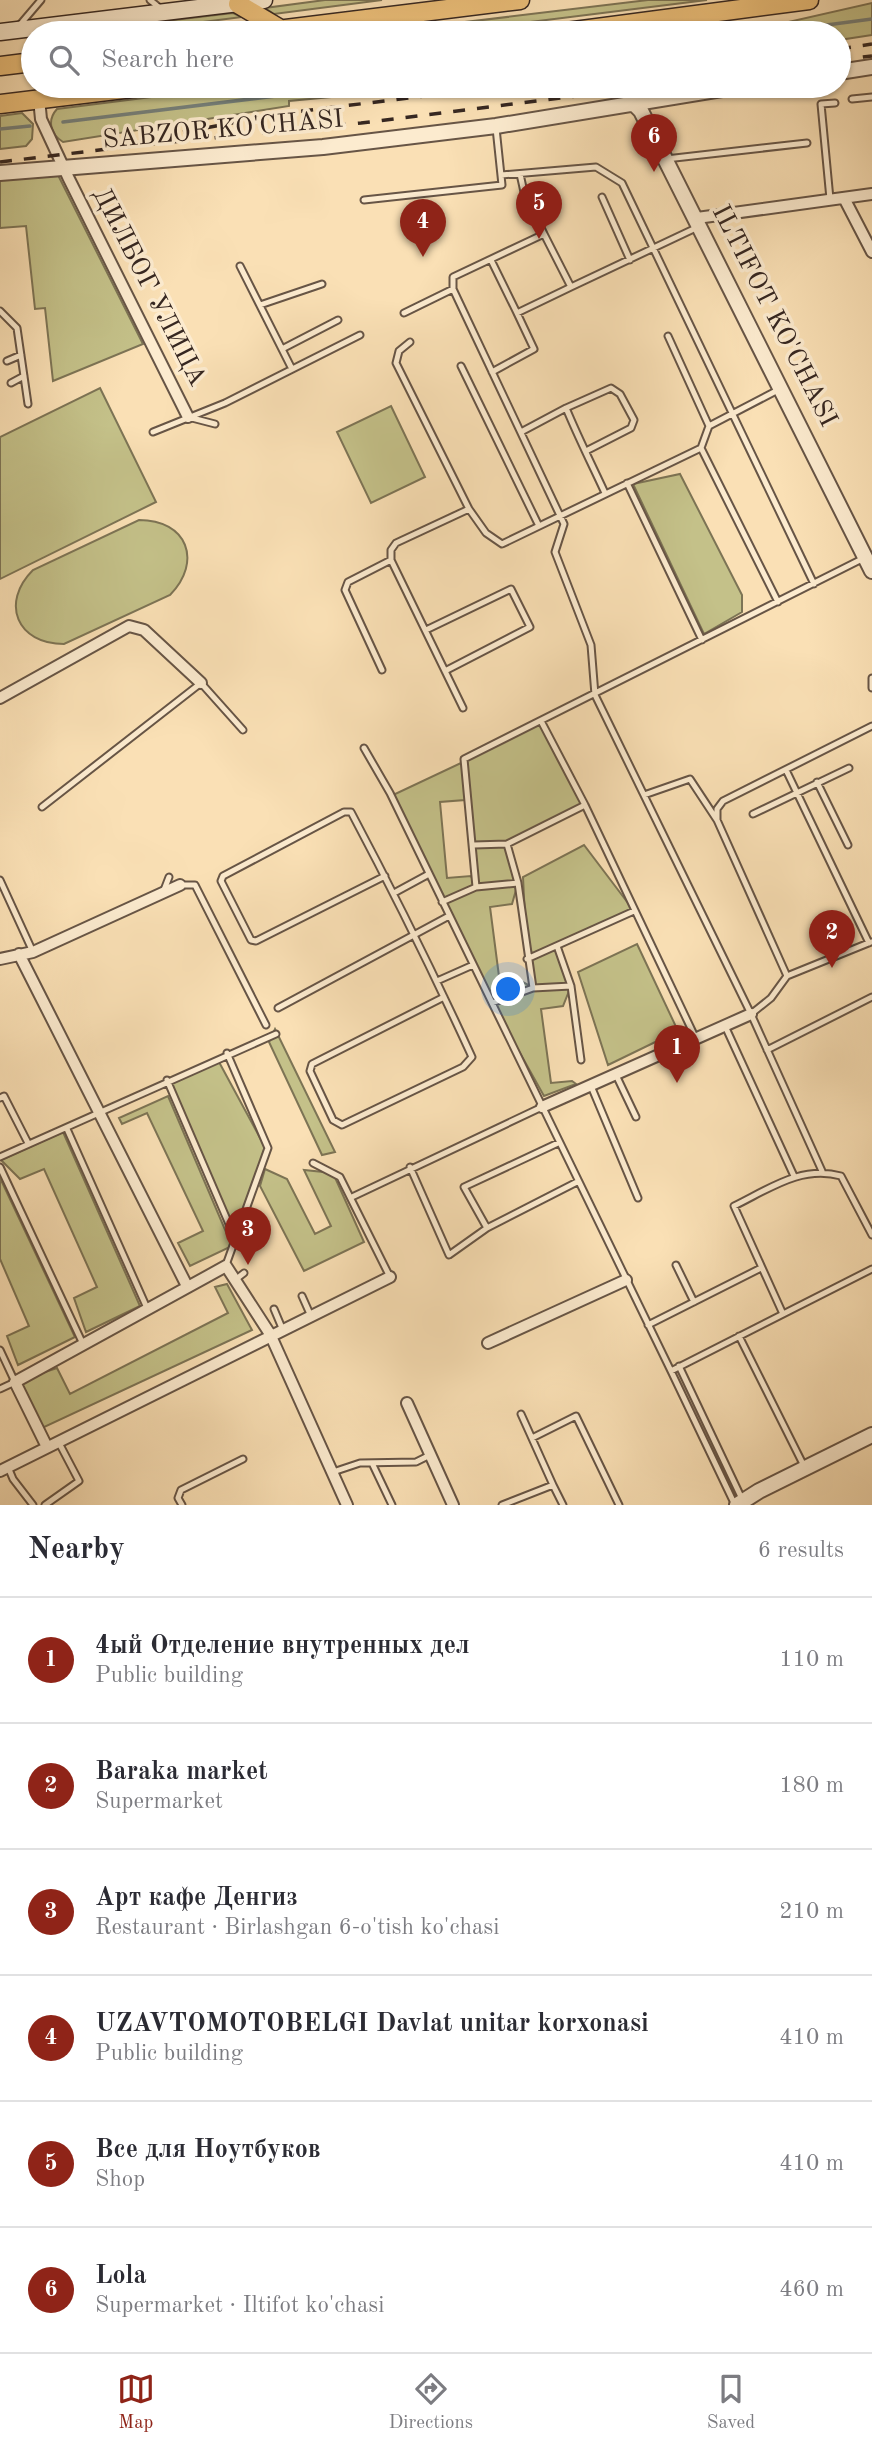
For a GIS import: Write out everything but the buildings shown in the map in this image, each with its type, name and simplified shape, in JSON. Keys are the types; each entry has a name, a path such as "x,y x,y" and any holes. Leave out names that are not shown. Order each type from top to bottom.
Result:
{"highway":[{"path":"349,21 520,0"},
{"path":"674,21 809,0"},
{"path":"238,4 267,21"},
{"path":"0,66 21,63"},
{"path":"0,104 47,98"}],"main road":[{"path":"101,21 264,0"}],"street":[{"path":"851,70 872,67"},
{"name":"ILTIFOT KO'CHASI","path":"632,98 699,222 869,564"},
{"name":"SABZOR KO'CHASI","path":"0,173 231,156 496,126 664,98"},
{"name":"ДИЛБОГ УЛИЦА","path":"38,99 41,119 188,417"},
{"path":"699,222 872,194"},
{"path":"844,198 872,252"},
{"path":"0,698 129,626 144,630 201,683"},
{"path":"0,959 33,952 128,913 180,885"},
{"path":"19,954 187,1286"},
{"path":"542,1107 751,1014"},
{"path":"47,1447 15,1382 226,1266 270,1334 346,1505"},
{"path":"4,1469 310,1314 390,1277"},
{"path":"488,1343 626,1280"},
{"path":"407,1403 428,1456 453,1505"},
{"path":"738,1504 872,1435"}],"lane":[{"path":"8,31 41,0"},
{"path":"150,0 166,14"},
{"path":"852,99 872,97"},
{"path":"830,200 821,104 835,103"},
{"path":"364,200 502,185 496,126"},
{"path":"666,159 807,143"},
{"path":"501,175 596,167 622,183 814,584"},
{"path":"520,174 524,192 570,287"},
{"path":"602,197 630,260"},
{"path":"517,313 653,249 699,222"},
{"path":"544,234 453,277 453,289 564,524 555,552 591,645 594,695 751,1014 822,1171"},
{"path":"491,260 534,349 492,372"},
{"path":"240,266 292,369"},
{"path":"260,305 322,284"},
{"path":"404,313 453,289"},
{"path":"0,311 17,328 29,404"},
{"path":"282,349 338,320"},
{"path":"153,432 360,335"},
{"path":"668,336 709,426"},
{"path":"410,342 399,351 396,363 469,509 486,533 502,544 538,524 701,448 709,426 783,388"},
{"path":"6,361 21,355"},
{"path":"461,366 538,524"},
{"path":"11,383 24,376"},
{"path":"521,432 611,388 620,394 634,420 631,428 586,451"},
{"path":"566,408 606,493"},
{"path":"188,417 215,424"},
{"path":"701,448 778,602"},
{"path":"627,482 702,640"},
{"path":"463,708 391,560 391,550 396,543 469,509"},
{"path":"382,670 346,598 345,590 348,582 391,560"},
{"path":"477,887 464,759 814,584 869,564"},
{"path":"426,630 511,589 530,627 445,671"},
{"path":"872,678 872,688"},
{"path":"42,807 201,683 243,730"},
{"path":"541,721 585,805 696,1039"},
{"path":"717,820 718,809 723,801 872,726"},
{"path":"364,748 390,793 558,1143 738,1504"},
{"path":"753,814 849,768"},
{"path":"751,1014 771,998 787,976 870,943 786,769"},
{"path":"644,795 690,779 717,820 787,976"},
{"path":"817,782 848,845"},
{"path":"474,845 507,844 585,805"},
{"path":"385,876 256,940 251,940 220,881 223,876 344,812 351,812 416,934 472,1057 463,1067 342,1125 333,1120 310,1071 312,1064 444,997"},
{"path":"507,844 518,883 533,988"},
{"path":"394,893 429,874"},
{"path":"163,893 169,877"},
{"path":"0,880 33,952"},
{"path":"442,902 477,887 518,883"},
{"path":"180,885 195,886 267,1025"},
{"path":"527,959 634,911"},
{"path":"278,1008 449,916"},
{"path":"557,946 571,986 581,1060"},
{"path":"437,981 473,965"},
{"path":"492,1003 533,988 571,986"},
{"path":"767,1050 872,997"},
{"path":"725,1026 794,1176"},
{"path":"0,1157 100,1114 167,1080 276,1034"},
{"path":"226,1266 268,1149 227,1054"},
{"path":"616,1075 636,1117"},
{"path":"167,1080 235,1239"},
{"path":"591,1086 638,1198"},
{"path":"0,1098 4,1096 28,1143"},
{"path":"352,1197 410,1167 542,1107"},
{"path":"67,1129 147,1308"},
{"path":"487,1228 464,1187 558,1143"},
{"path":"313,1163 340,1177 390,1277"},
{"path":"0,1167 83,1344"},
{"path":"410,1167 449,1255 487,1228 578,1182"},
{"path":"783,1314 734,1206 794,1176 822,1171 841,1176 872,1235"},
{"path":"863,1217 872,1212"},
{"path":"676,1265 694,1302"},
{"path":"648,1325 761,1268"},
{"path":"671,1371 872,1269"},
{"path":"235,1280 244,1273"},
{"path":"302,1296 310,1314"},
{"path":"274,1309 282,1328"},
{"path":"739,1336 805,1468"},
{"path":"0,1350 15,1382 0,1389"},
{"path":"679,1366 738,1504"},
{"path":"521,1414 563,1505"},
{"path":"532,1438 576,1416 620,1505"},
{"path":"46,1505 79,1481 58,1441"},
{"path":"333,1472 360,1463 416,1462 428,1456"},
{"path":"182,1505 178,1498 181,1490 243,1460"},
{"path":"372,1463 392,1505"},
{"path":"4,1469 33,1505"},
{"path":"502,1505 553,1485"}],"shaded area":[{"path":"325,0 382,0 274,14 265,8"},
{"path":"648,0 707,0 538,21 474,21"},
{"path":"872,3 872,35 851,38 851,21 793,21"},
{"path":"233,13 242,17 211,21 165,21"},
{"path":"144,98 321,98 289,101 289,106 63,142 51,127 57,109"},
{"path":"22,113 33,124 32,139 26,146 0,149 0,116"},
{"path":"58,175 143,344 53,381 45,308 35,309 26,226 0,228 0,180"},
{"path":"100,388 156,502 0,579 0,437"},
{"path":"391,406 425,477 371,503 337,432"},
{"path":"680,474 742,595 742,612 704,634 633,484"},
{"path":"139,520 169,527 179,535 185,545 186,569 170,595 64,644 35,637 25,629 18,619 17,595 33,570"},
{"path":"541,721 585,805 507,844 518,883 512,904 490,907 500,984 521,981 532,987 527,959 523,877 584,845 634,911 557,946 571,986 563,1006 541,1009 551,1083 572,1081 576,1084 544,1096 492,1003 393,795 463,762 465,800 440,802 447,878 471,876 475,885 466,760"},
{"path":"637,944 678,1031 608,1065 578,972"},
{"path":"275,1029 335,1152 322,1155 269,1042"},
{"path":"219,1062 265,1147 235,1239 170,1082"},
{"path":"168,1096 232,1246 190,1266 178,1243 203,1231 147,1113 122,1124 119,1118"},
{"path":"63,1132 140,1306 86,1332 74,1298 97,1287 44,1169 20,1179 1,1160"},
{"path":"265,1169 287,1179 315,1234 331,1226 304,1170 333,1173 364,1242 304,1271 260,1186"},
{"path":"0,1178 75,1337 18,1365 7,1336 29,1326 0,1259"},
{"path":"227,1284 252,1330 40,1429 15,1382 57,1368 70,1394 228,1313 215,1287"}],"waterway":[{"path":"851,22 872,19"},
{"path":"63,122 259,98"},
{"path":"0,129 30,126"}],"railway":[{"path":"851,47 872,44"},
{"path":"851,59 872,56"},
{"path":"183,132 287,113 408,98"},
{"path":"0,162 361,123 560,98"}],"place":[{"name":"Lola","path":"654,172"},
{"name":"Все для Ноутбуков","path":"539,239"},
{"name":"UZAVTOMOTOBELGI Davlat unitar korxonasi","path":"423,257"},
{"name":"Baraka market","path":"832,968"},
{"name":"4ый Отделение внутренных дел","path":"677,1083"},
{"name":"Арт кафе Денгиз","path":"248,1265"}]}
